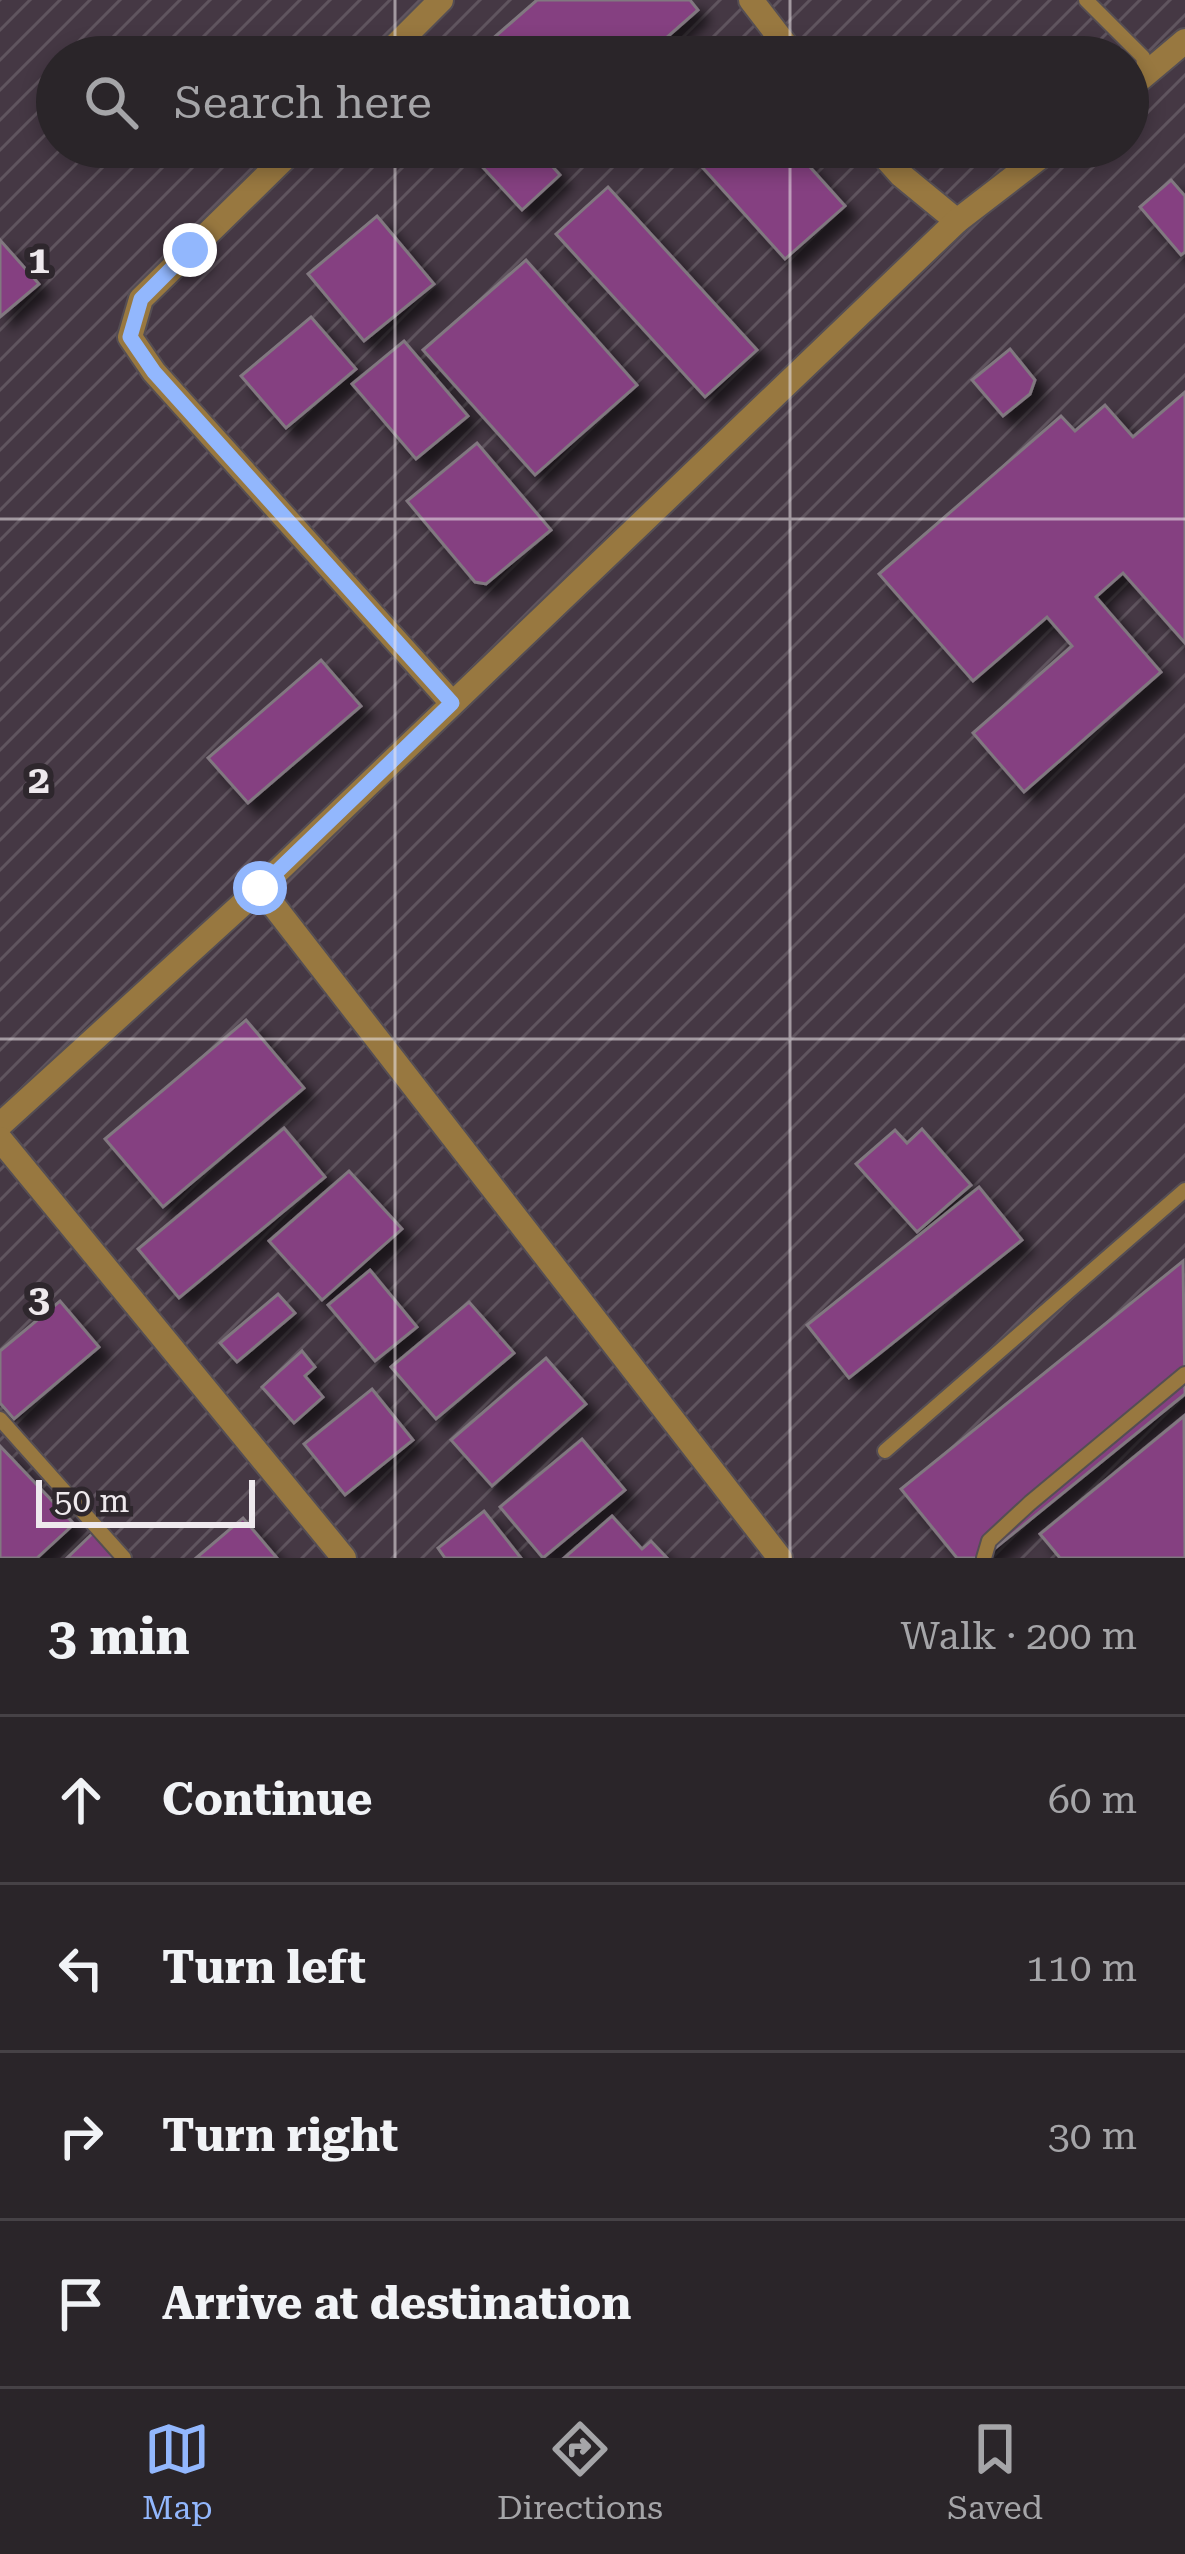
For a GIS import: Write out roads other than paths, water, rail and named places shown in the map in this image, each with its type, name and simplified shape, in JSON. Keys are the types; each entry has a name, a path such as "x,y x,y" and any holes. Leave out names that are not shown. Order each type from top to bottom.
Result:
{"street":[{"path":"405,36 441,0"},
{"path":"751,0 779,36"},
{"path":"1149,72 1185,41"},
{"path":"275,168 141,299 130,337 154,372 452,703"},
{"path":"896,168 957,221"},
{"path":"0,1125 260,888 957,221 1026,168"},
{"path":"260,888 780,1558"},
{"path":"0,1139 344,1558"}],"lane":[{"path":"1086,0 1122,36"},
{"path":"885,1451 1185,1190"},
{"path":"984,1558 988,1541 1030,1502 1185,1374"},
{"path":"0,1419 124,1558"}]}
